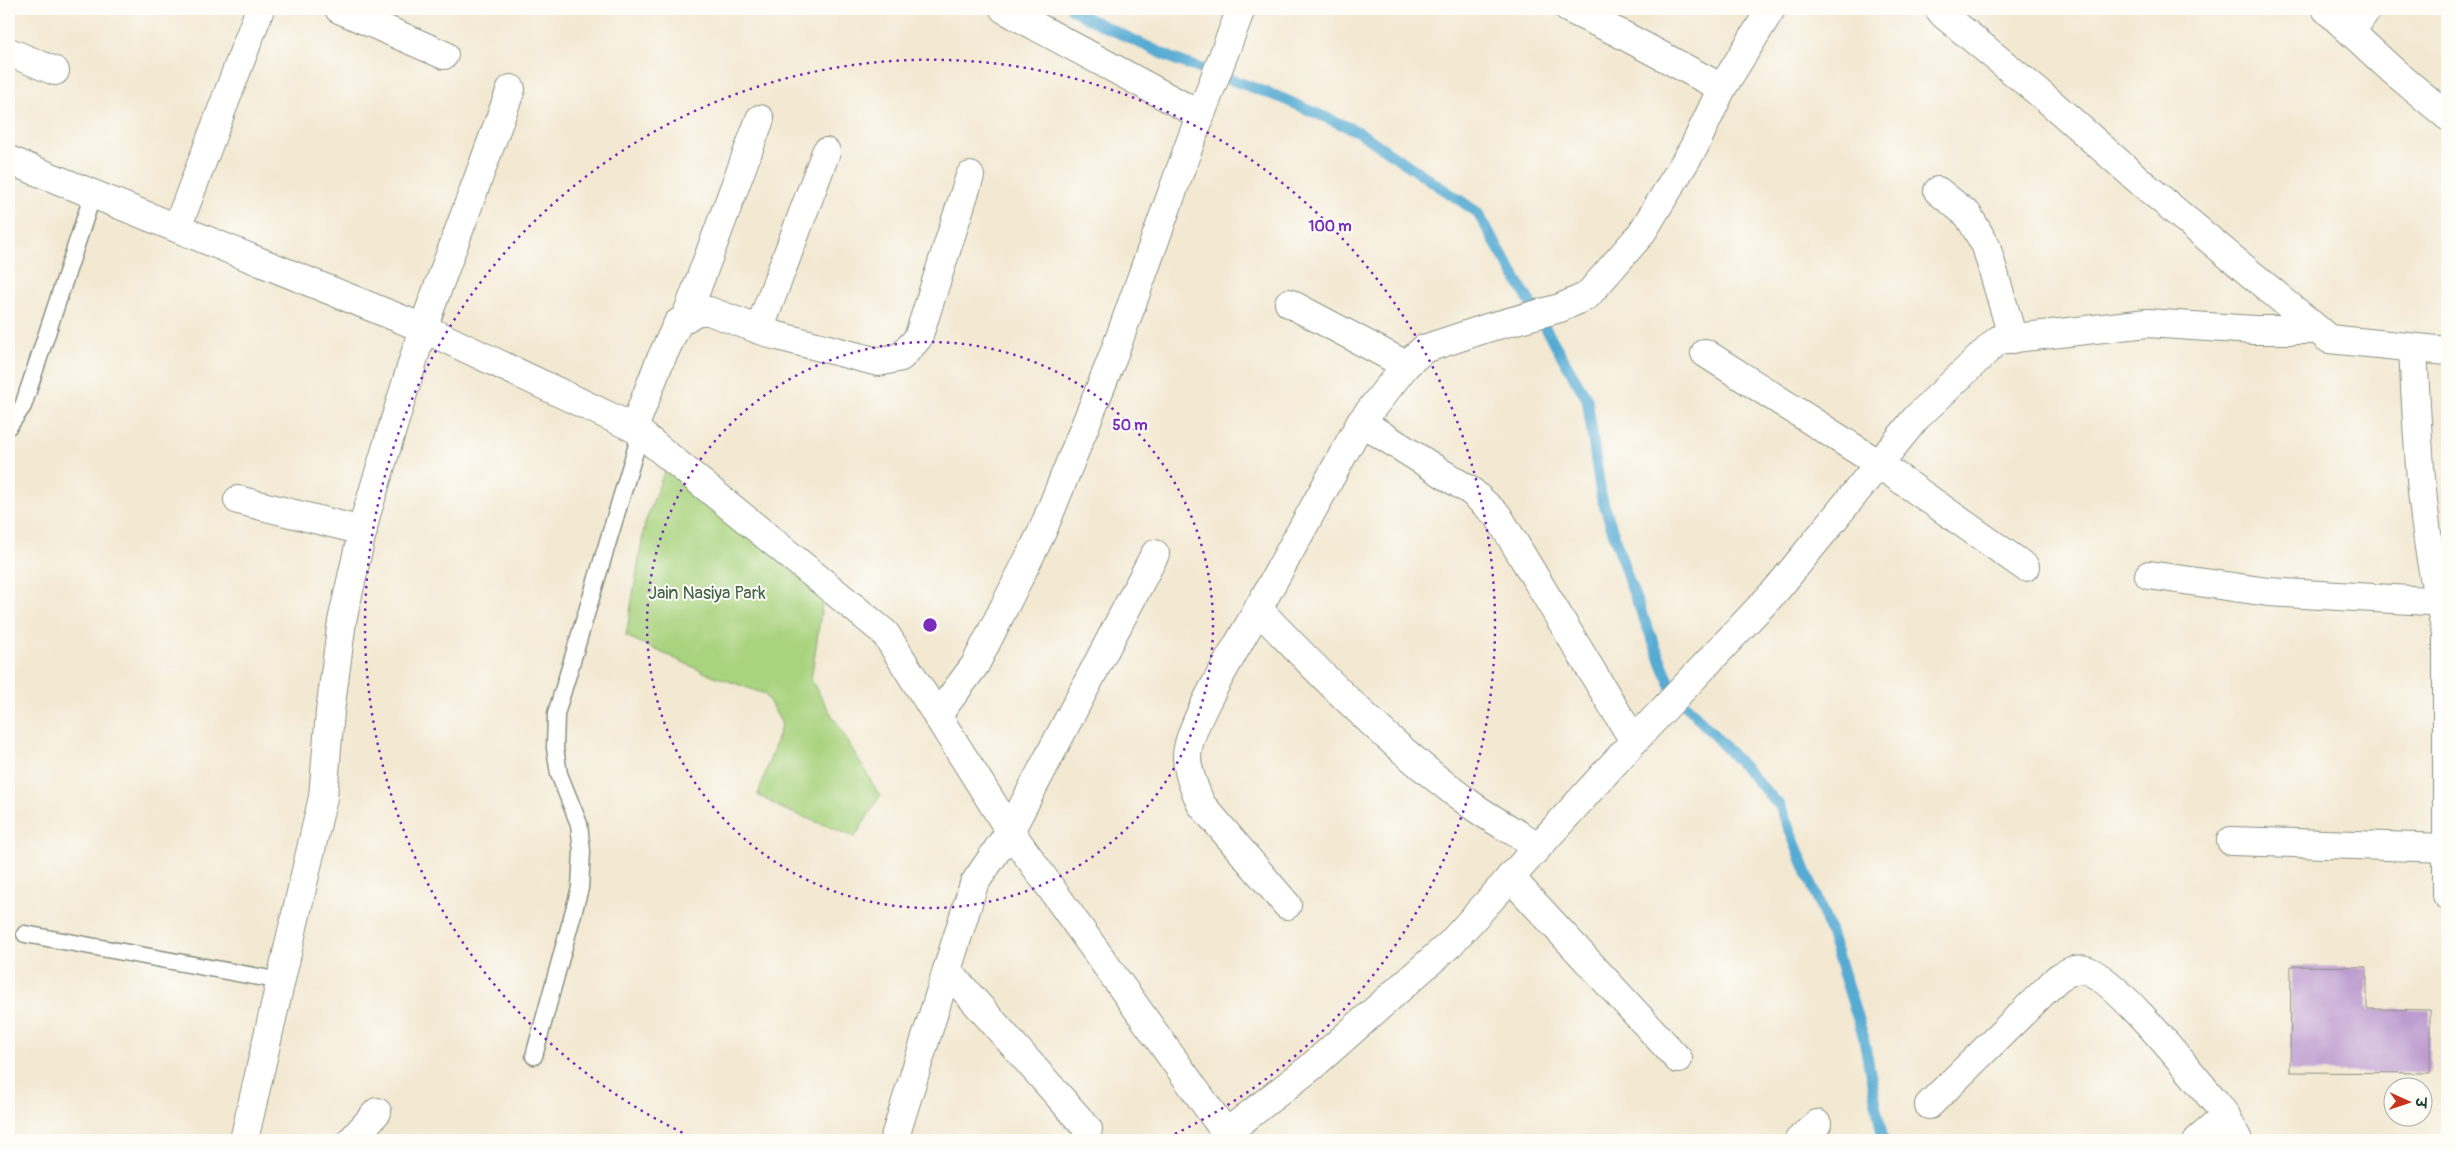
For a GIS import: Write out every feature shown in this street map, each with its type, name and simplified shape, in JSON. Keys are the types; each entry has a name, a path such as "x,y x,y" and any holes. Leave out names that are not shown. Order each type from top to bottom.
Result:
{"street":[{"path":"177,228 260,9"},
{"path":"339,9 444,55"},
{"path":"1004,9 1203,107"},
{"path":"938,716 975,665 1042,532 1112,359 1203,107 1241,9"},
{"path":"1569,9 1618,32 1722,88"},
{"path":"1287,905 1201,804 1193,784 1187,756 1195,725 1361,422 1406,365 1424,349 1487,328 1560,308 1587,296 1641,234 1694,147 1722,88 1771,9"},
{"path":"1939,9 2049,101 2143,184 2329,339 2447,351"},
{"path":"2326,9 2392,70 2447,116"},
{"path":"2351,32 2367,9"},
{"path":"9,52 55,71"},
{"path":"244,1140 323,797 330,712 342,622 363,532 423,328 511,89"},
{"path":"686,317 760,119"},
{"path":"759,330 826,152"},
{"path":"9,160 423,328 637,432 885,633 1010,831 1228,1137 1310,1068 1450,944 1640,734 1778,588 1916,418 1998,340 2147,323 2254,330 2318,330"},
{"path":"637,432 659,363 678,323 697,311 708,311 759,330 878,362 900,357 918,338 970,176"},
{"path":"1938,191 1968,215 1986,246 2012,339"},
{"path":"1289,303 1406,365"},
{"path":"2413,348 2418,446 2429,545 2447,633 2447,895"},
{"path":"1704,353 1879,464 2025,567"},
{"path":"1361,422 1472,492 1498,516 1640,734"},
{"path":"238,500 363,532"},
{"path":"894,1140 974,884 1010,831 1155,554"},
{"path":"2149,574 2268,592 2442,602"},
{"path":"1258,609 1320,674 1398,745 1470,804 1538,846"},
{"path":"2231,841 2447,848"},
{"path":"1510,877 1678,1059"},
{"path":"1929,1105 2058,978 2071,970 2085,969 2099,976 2131,1005 2232,1128 2198,1140"},
{"path":"947,970 1088,1129"},
{"path":"352,1140 377,1112"}],"lane":[{"path":"9,426 23,406 93,194"},
{"path":"534,1056 580,888 582,851 580,824 560,774 554,748 556,714 637,432"},
{"path":"25,934 281,981"}],"green space":[{"name":"Jain Nasiya Park","path":"669,459 823,599 811,680 880,796 855,837 783,809 758,795 782,724 765,694 706,673 626,636 645,523"}],"building":[{"path":"2291,966 2367,967 2367,1009 2430,1010 2430,1073 2290,1072"}],"waterway":[{"path":"1072,9 1176,60 1279,97 1359,132 1477,212 1587,399 1601,495 1630,584 1673,691 1780,806 1827,923 1863,1035 1883,1140"}]}
